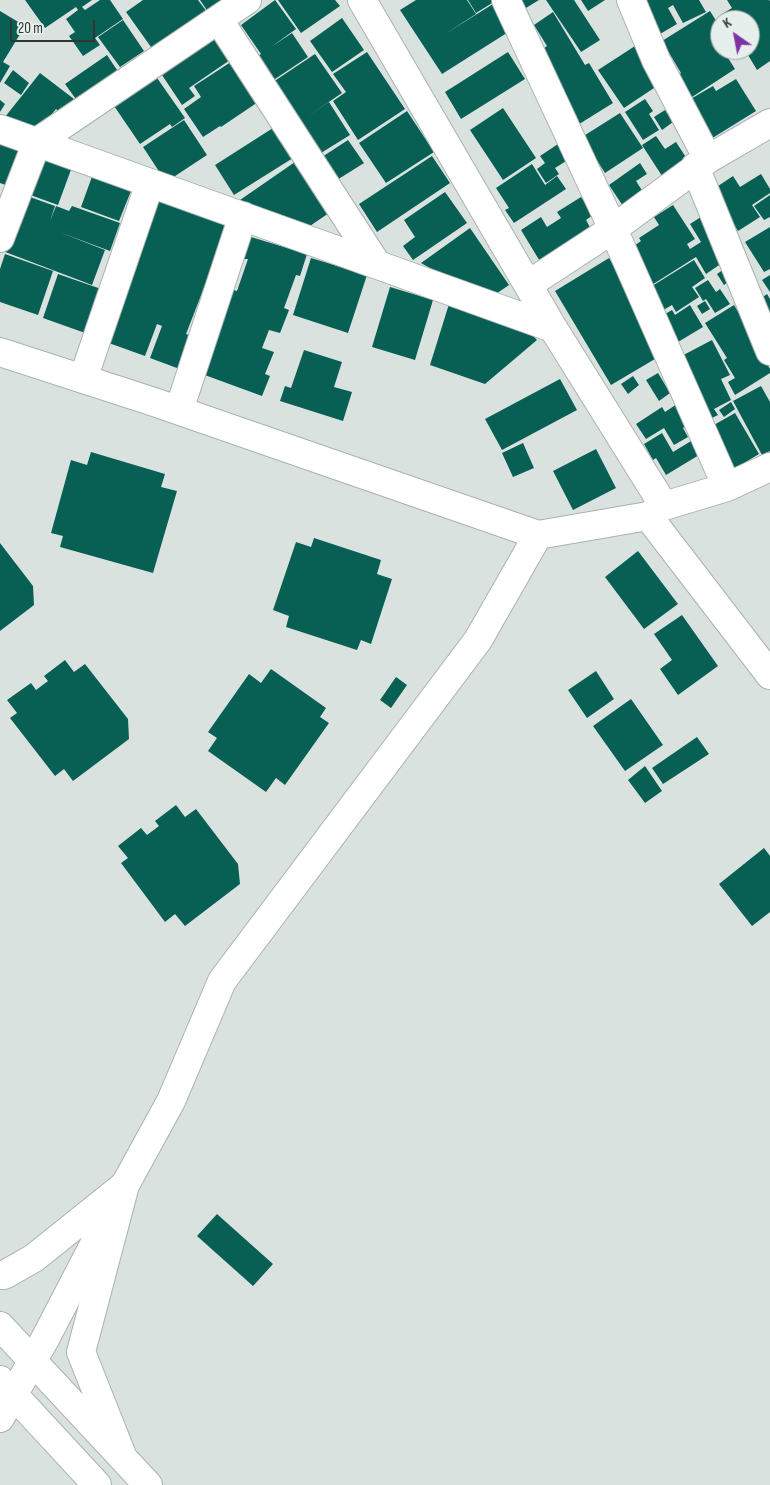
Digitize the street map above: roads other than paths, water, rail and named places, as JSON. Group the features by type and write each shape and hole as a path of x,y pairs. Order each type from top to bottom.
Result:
{"street":[{"path":"0,238 37,142 247,0"},
{"path":"362,0 529,284 656,511 770,675"},
{"path":"506,0 613,229 727,486"},
{"path":"631,0 701,163 770,351"},
{"path":"219,20 376,263"},
{"path":"529,284 613,229 701,163 770,123"},
{"path":"0,129 553,328"},
{"path":"83,379 150,183"},
{"path":"179,410 243,216"},
{"path":"0,352 179,410 538,535 656,511 727,486 770,467"},
{"path":"0,1418 7,1387 33,1361 125,1185 172,1101 222,981 478,640 538,535"},
{"path":"0,1275 4,1275 34,1258 125,1185"},
{"path":"123,1458 81,1352 125,1185"},
{"path":"0,1326 148,1485"},
{"path":"7,1387 98,1485"}]}
